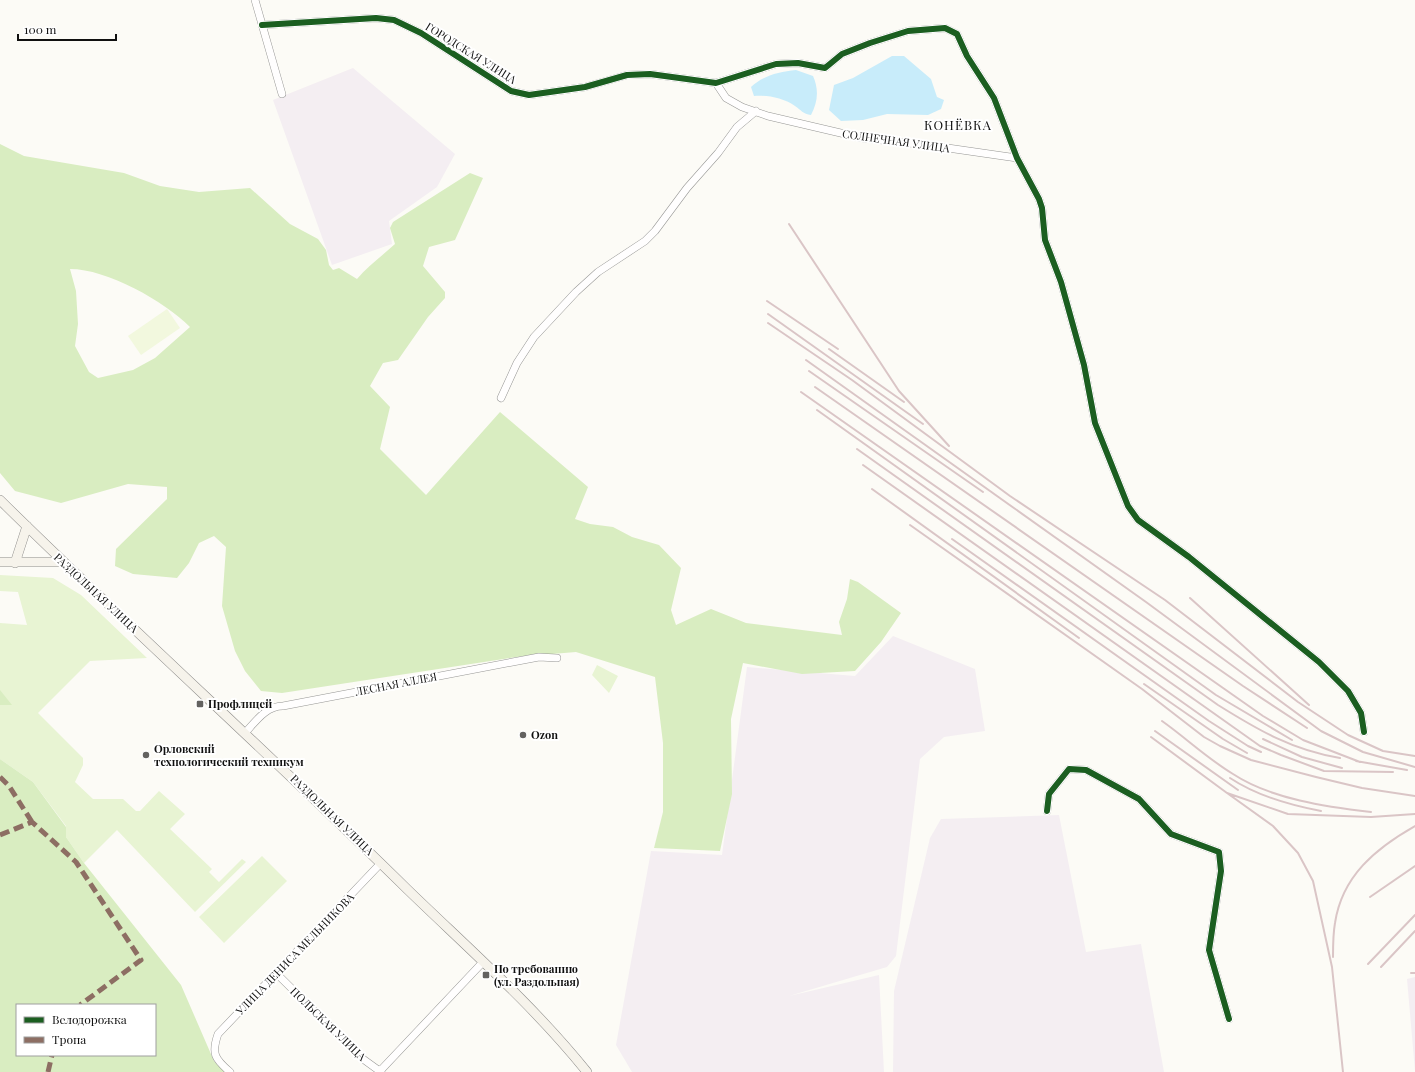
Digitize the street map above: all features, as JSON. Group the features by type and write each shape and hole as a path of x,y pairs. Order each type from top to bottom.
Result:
{"main road":[{"name":"РАЗДОЛЬНАЯ УЛИЦА","path":"0,500 483,962 550,1030 587,1072"},
{"path":"15,563 27,526"},
{"path":"0,562 64,562"}],"street":[{"path":"255,0 282,94"},
{"name":"ГОРОДСКАЯ УЛИЦА","path":"262,25 376,18 394,20 440,44 511,91 529,95 584,87 627,75 650,74 716,83"},
{"path":"716,83 776,64 798,63 825,68 842,54 908,31 946,28 957,34 967,56 994,98 1017,158 1042,208 1045,240 1063,289 1084,365 1095,422 1128,506 1138,520 1189,557 1319,662 1348,691 1360,713 1364,732"},
{"name":"СОЛНЕЧНАЯ УЛИЦА","path":"716,83 726,98 756,111 862,138 926,145 1017,158"},
{"path":"502,398 517,363 534,337 556,312 598,272 645,241 665,219 687,188 718,153 737,127 756,111"},
{"name":"ЛЕСНАЯ АЛЛЕЯ","path":"245,733 269,708 275,706 539,657 557,658"},
{"path":"1047,811 1049,794 1069,769 1086,770 1139,799 1171,834 1219,852 1221,871 1209,950 1229,1019"},
{"name":"УЛИЦА ДЕНИСА МЕЛЬНИКОВА","path":"230,1072 217,1060 213,1047 218,1034 381,863"},
{"path":"380,1071 483,962"},
{"name":"ПОЛЬСКАЯ УЛИЦА","path":"276,973 363,1059 380,1071"}],"shaded area":[{"path":"353,68 455,154 437,187 389,221 392,244 332,265 273,100"},
{"path":"893,636 975,669 985,731 944,737 920,759 896,956 887,967 789,996 879,975 884,1072 632,1072 616,1045 651,851 722,855 747,667 855,676"},
{"path":"1059,815 1086,952 1141,944 1164,1072 893,1072 894,991 930,838 941,819"},
{"path":"1415,977 1415,1071 1407,979"}],"green space":[{"path":"0,144 24,156 124,173 160,186 199,192 250,188 290,224 318,239 326,250 329,265 333,270 339,268 357,279 370,265 395,244 390,228 393,222 470,173 483,178 455,240 429,247 423,266 445,292 445,298 428,317 398,360 383,363 370,386 390,407 380,449 426,495 500,412 588,487 575,519 590,524 613,527 632,537 659,545 681,568 671,610 676,625 711,609 746,623 842,635 839,622 847,599 850,579 858,582 901,613 881,642 855,671 802,674 743,663 731,719 732,794 720,851 654,848 663,812 663,743 655,677 576,652 516,657 282,693 261,691 245,671 235,651 222,606 226,547 214,536 199,543 189,563 177,578 133,574 115,566 116,549 167,499 167,487 128,484 61,503 15,491 0,473","holes":["70,269 85,270 101,274 134,288 165,307 190,327 155,358 133,370 98,378 89,372 75,346 78,324 76,291"]},
{"path":"167,309 180,328 141,355 128,336"},
{"path":"0,575 53,578 81,595 147,658 90,661 38,713 83,758 83,765 75,782 93,799 123,799 136,811 140,811 159,791 185,814 170,829 212,869 209,872 219,882 242,859 246,862 195,912 117,830 84,863 66,837 66,826 33,782 0,759 0,623 27,625 18,592 0,591"},
{"path":"597,665 618,676 609,693 592,675"},
{"path":"0,690 12,705 0,705"},
{"path":"0,759 33,782 66,827 66,837 84,863 181,985 214,1061 226,1072 0,1072"},
{"path":"262,856 287,881 224,943 199,917"}],"water":[{"path":"892,56 904,56 931,79 937,97 944,100 941,109 928,115 887,114 863,120 841,121 829,110 834,85 853,78"},
{"path":"796,70 813,76 815,81 817,96 811,115 804,113 790,103 780,99 765,96 754,96 751,87 756,83 766,77 778,73"}],"railway":[{"path":"789,224 899,391 949,446"},
{"path":"767,301 838,349"},
{"path":"768,314 923,424"},
{"path":"768,323 852,380 1010,496 1165,600 1298,702 1348,735 1383,751 1415,756"},
{"path":"829,349 904,402"},
{"path":"806,360 1146,602 1321,731 1363,752 1415,767"},
{"path":"809,371 983,492"},
{"path":"815,387 1243,686 1307,728"},
{"path":"801,392 1263,716 1303,740 1360,762"},
{"path":"817,410 1216,695 1292,740"},
{"path":"857,449 1218,705 1247,723 1276,738 1306,750 1340,758"},
{"path":"863,465 1260,746 1324,771 1393,772"},
{"path":"872,489 1079,638"},
{"path":"910,525 1142,689 1204,737 1220,746 1251,760 1316,777 1362,788 1415,796"},
{"path":"952,539 1209,721 1248,746 1261,752"},
{"path":"1190,598 1309,705"},
{"path":"1144,684 1223,739 1247,753"},
{"path":"1162,721 1224,768 1248,783 1264,790 1282,796 1318,804 1371,812"},
{"path":"1155,731 1238,790"},
{"path":"1151,737 1227,793 1288,814 1371,817 1415,814"},
{"path":"1263,739 1302,757 1342,768"},
{"path":"1356,761 1407,770"},
{"path":"1230,778 1262,795 1297,806 1321,811"},
{"path":"1227,793 1273,826 1298,853 1313,881 1332,967 1343,1072"},
{"path":"1333,957 1334,931 1339,906 1353,877 1374,854 1415,826"},
{"path":"1370,897 1415,866"},
{"path":"1368,964 1415,915"},
{"path":"1381,967 1415,931"}],"marked path":[{"path":"0,777 9,786 32,822"},
{"path":"0,835 32,822 76,862 141,960 81,1004"},
{"path":"48,1072 52,1056"}],"cycle path":[{"path":"262,25 376,18 394,20 421,33 511,91 529,95 585,87 627,75 650,74 716,83 776,64 798,63 825,68 842,54 908,31 945,28 957,34 967,56 994,98 1017,158 1039,199 1042,208 1045,240 1061,282 1084,365 1095,423 1128,506 1138,520 1189,557 1319,662 1348,691 1361,713 1364,732"},
{"path":"1047,811 1049,794 1069,769 1086,770 1139,799 1171,834 1219,852 1221,871 1209,950 1229,1019"}],"place":[{"name":"Профлицей","path":"200,704"},
{"name":"Ozon","path":"523,735"},
{"name":"Орловский технологический техникум","path":"146,755"},
{"name":"По требованию (ул. Раздольная)","path":"486,975"}],"district":[{"name":"КОНЁВКА","path":"958,125"}]}
